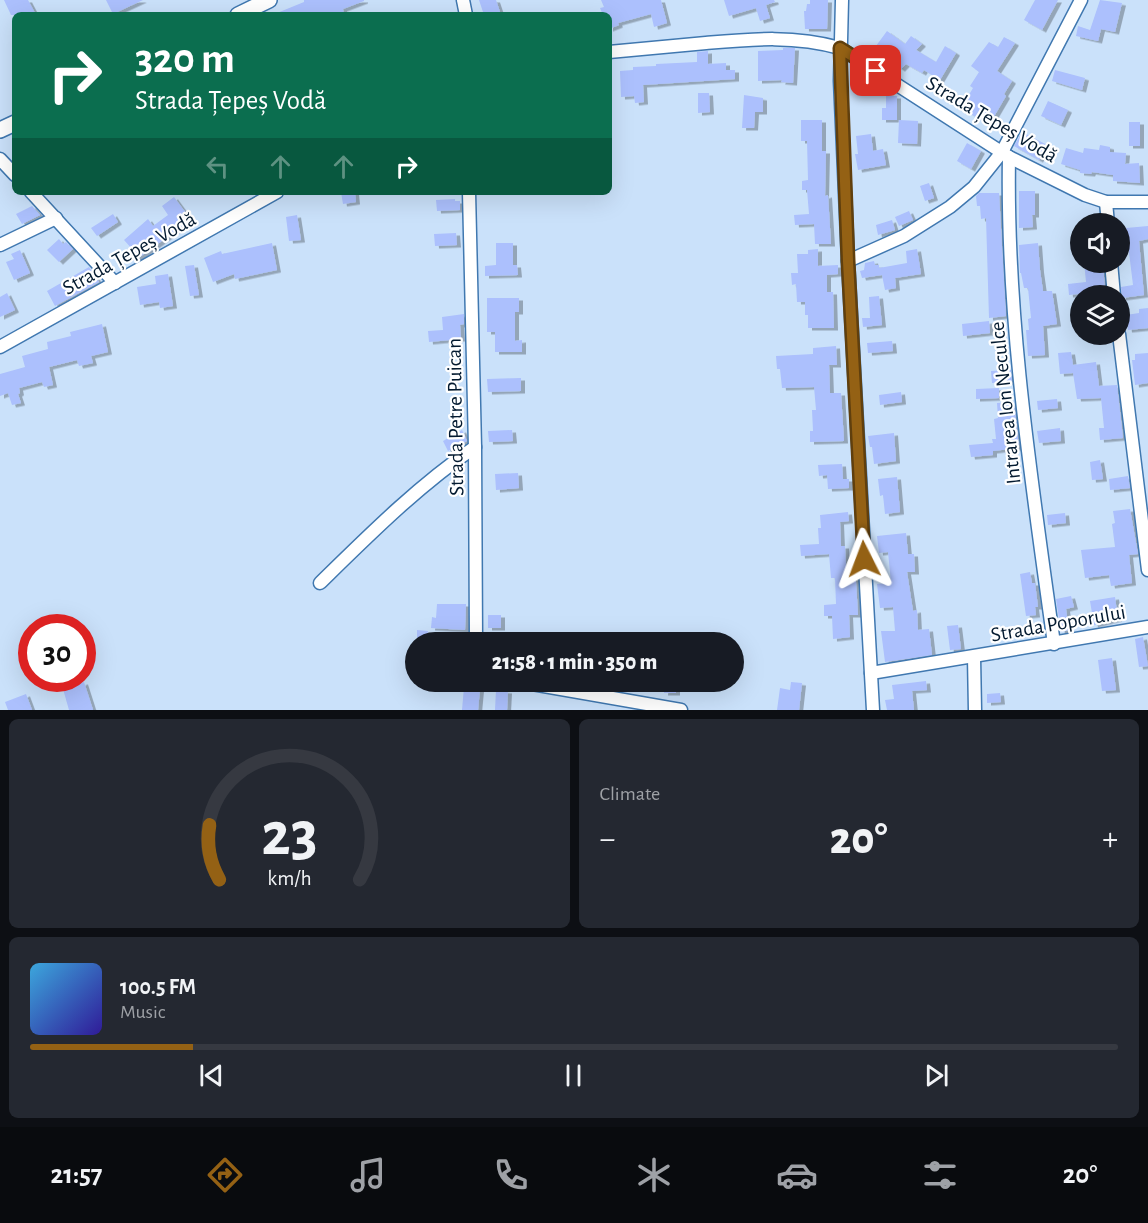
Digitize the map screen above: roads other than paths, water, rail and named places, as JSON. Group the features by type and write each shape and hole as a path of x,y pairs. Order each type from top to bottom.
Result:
{"street":[{"path":"244,12 269,0"},
{"path":"842,0 840,48 848,261 873,710"},
{"path":"848,261 904,236 950,207 974,187 1005,155 1081,0"},
{"name":"Strada Țepeș Vodă","path":"612,52 754,39 803,39 840,48 1005,155 1085,195 1106,202 1148,202"},
{"name":"Intrarea Ion Neculce","path":"1005,155 1017,346 1028,456 1054,644"},
{"path":"0,159 12,172"},
{"path":"34,195 115,283"},
{"name":"Strada Țepeș Vodă","path":"0,347 272,195"},
{"name":"Strada Petre Puican","path":"469,195 475,447 476,632"},
{"path":"1106,202 1107,213"},
{"path":"0,245 56,218"},
{"path":"1120,345 1148,570"},
{"path":"320,583 410,498 475,447"},
{"name":"Strada Poporului","path":"871,673 1148,627"},
{"name":"Strada Poporului","path":"974,657 975,710"},
{"path":"578,692 681,710"}]}
